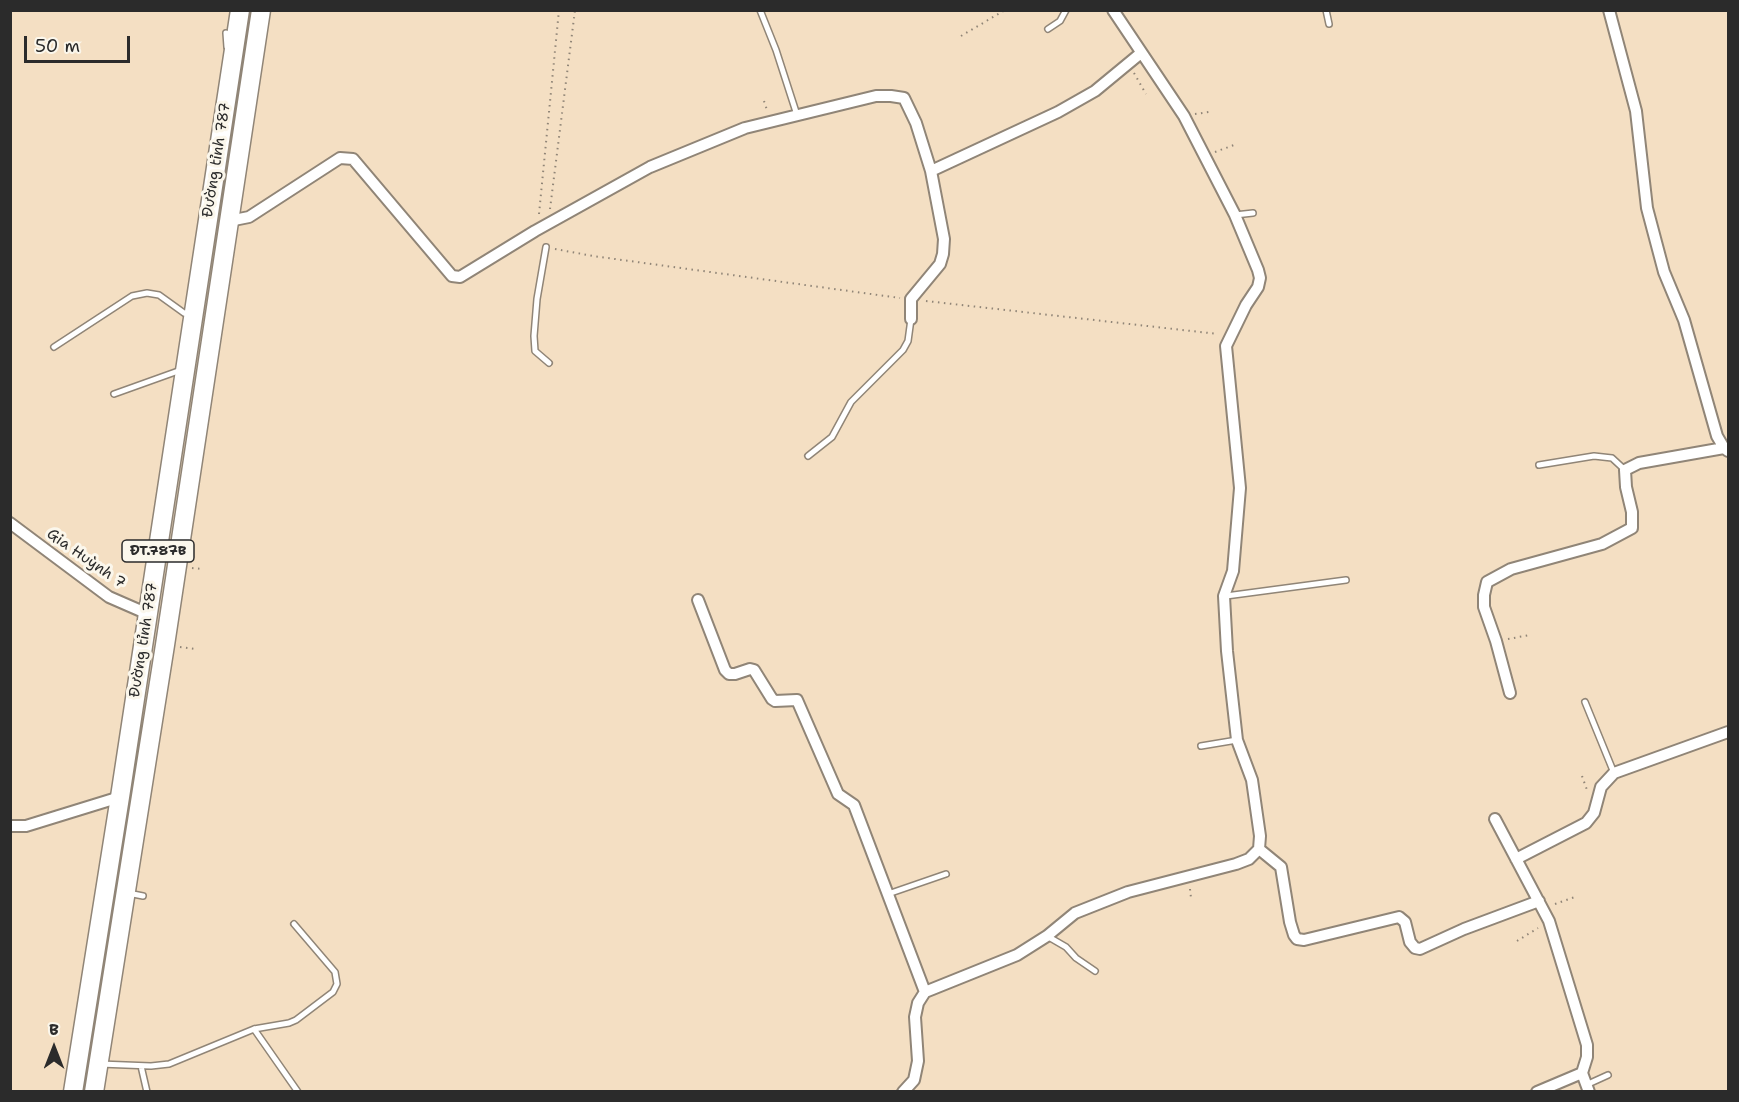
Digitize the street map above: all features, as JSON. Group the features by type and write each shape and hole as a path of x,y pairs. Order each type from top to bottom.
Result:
{"main road":[{"name":"Đường tỉnh 787","path":"73,1092 240,10"},
{"name":"Đường tỉnh 787","path":"94,1092 134,894 261,10"}],"street":[{"path":"1510,693 1484,607 1487,582 1511,569 1602,544 1632,528 1632,512 1626,487 1625,470 1639,463 1726,449 1717,436 1684,320 1664,272 1647,208 1636,111 1609,10"},
{"path":"903,1092 914,1080 918,1061 915,1017 918,1003 926,992 1017,955 1047,936 1075,913 1128,892 1236,864 1249,859 1259,849 1260,836 1252,780 1237,740 1227,651 1224,596 1233,571 1240,488 1226,346 1258,287 1260,278 1235,215 1184,116 1141,53 1118,12"},
{"path":"931,171 1058,112 1095,91 1141,53"},
{"path":"229,221 249,217 340,158 346,157 353,159 452,276 464,276 541,228 650,167 746,128 876,96 904,98 916,123 931,171 944,239 940,264 911,303 910,319"},
{"name":"Gia Huỳnh 7","path":"10,523 109,597 148,614"},
{"path":"698,600 725,670 729,674 754,670 772,699 797,700 838,794 854,805 926,992"},
{"path":"1516,859 1586,823 1594,813 1601,787 1614,773 1728,732"},
{"path":"10,826 26,826 120,798"},
{"path":"1495,819 1542,905 1558,946 1587,1046 1587,1057 1582,1073 1587,1088"},
{"path":"1259,849 1281,867 1290,922 1294,935 1298,939 1304,940 1399,917 1405,922 1410,942 1420,950 1464,929 1542,905"},
{"path":"1536,1092 1582,1073"}],"lane":[{"path":"760,10 797,115"},
{"path":"1048,29 1060,21 1066,10"},
{"path":"1326,10 1329,24"},
{"path":"226,33 228,58 232,63"},
{"path":"1235,215 1253,213"},
{"path":"546,247 537,299 534,336 535,351 549,363"},
{"path":"54,347 132,296 147,293 159,295 184,313 193,316"},
{"path":"808,456 832,437 850,402 903,350 908,340 910,319"},
{"path":"114,394 185,369"},
{"path":"1539,465 1594,456 1612,458 1625,470"},
{"path":"1224,596 1346,580"},
{"path":"1585,702 1614,773"},
{"path":"1201,746 1237,740"},
{"path":"888,894 946,874"},
{"path":"99,1064 141,1066 169,1064 254,1029 296,1020 333,992 337,984 335,972 294,924"},
{"path":"1047,936 1066,947 1076,958 1095,971"},
{"path":"254,1029 297,1092"},
{"path":"141,1066 147,1092"},
{"path":"1587,1088 1608,1075"}],"path":[{"path":"541,228 539,216 559,10"},
{"path":"541,228 575,10"},
{"path":"961,36 1005,10"},
{"path":"1128,64 1146,94"},
{"path":"1204,155 1234,145"},
{"path":"546,247 911,303 1230,335"},
{"path":"1496,641 1530,635"},
{"path":"1542,905 1575,897"},
{"path":"1517,941 1549,921"}]}
